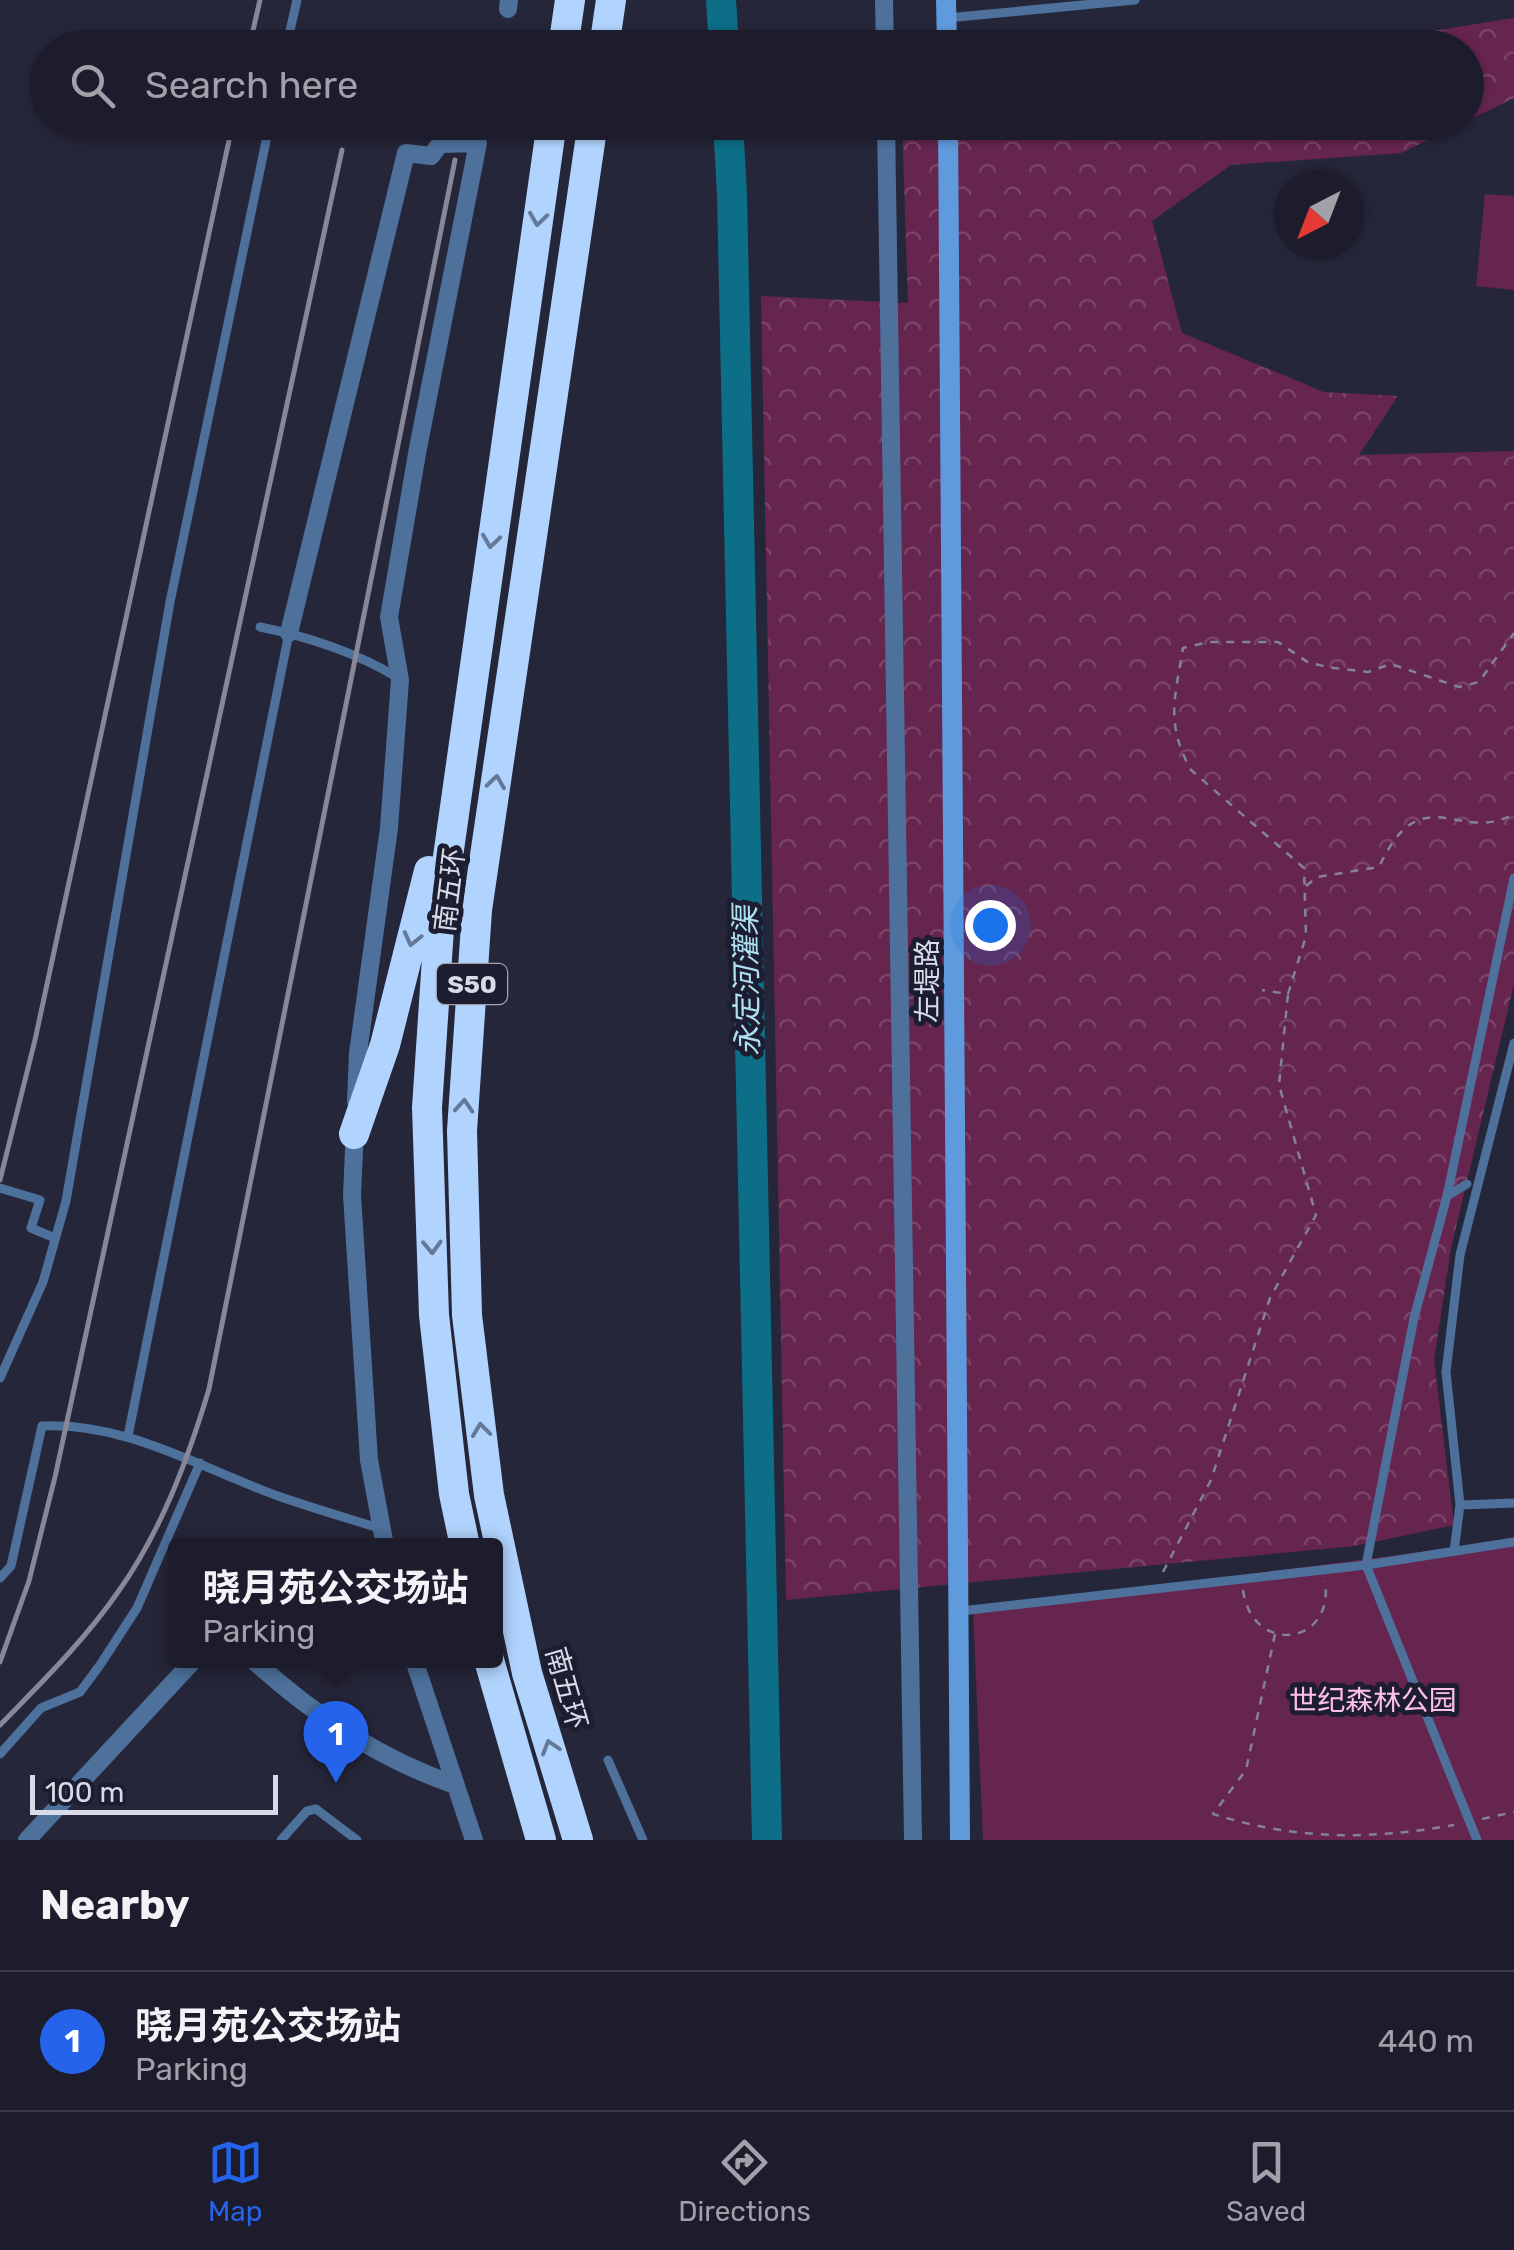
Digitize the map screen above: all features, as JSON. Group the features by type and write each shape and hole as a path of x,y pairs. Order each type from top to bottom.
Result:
{"highway":[{"path":"566,30 570,0"},
{"path":"607,30 611,0"},
{"name":"南五环","path":"463,1538 454,1494 434,1315 428,1108 440,913 549,140"},
{"name":"南五环","path":"497,1538 488,1496 468,1315 462,1131 477,910 590,140"},
{"path":"354,1134 385,1045 462,742"},
{"name":"南五环","path":"503,1562 528,1673 578,1840"},
{"path":"491,1668 541,1840"}],"main road":[{"name":"左堤路","path":"948,140 960,1840"}],"street":[{"path":"884,0 885,30"},
{"path":"886,140 913,1840"},
{"path":"290,633 406,152 431,156 440,144 478,143 389,616 400,680 389,828 358,1054 352,1195 368,1460 383,1538"},
{"path":"27,1840 187,1668"},
{"path":"262,1668 296,1700 407,1769 455,1785"},
{"path":"417,1668 474,1840"}],"lane":[{"path":"290,30 297,0"},
{"path":"946,9 1135,0"},
{"path":"0,1378 43,1282 69,1182 170,602 266,140"},
{"path":"260,627 290,633 375,664 400,680"},
{"path":"128,1436 290,633"},
{"path":"1478,1840 1366,1565 1414,1318 1447,1196 1514,878"},
{"path":"1454,1551 1460,1506 1446,1372 1460,1256 1514,1043"},
{"path":"1447,1196 1468,1184"},
{"path":"0,1188 40,1200 30,1228 56,1238"},
{"path":"0,1578 11,1566 42,1426 66,1425 128,1436 383,1538"},
{"path":"0,1754 40,1708 80,1692 100,1665 137,1608 200,1462"},
{"path":"1460,1506 1514,1503"},
{"path":"959,1612 1366,1565 1514,1542"},
{"path":"608,1760 643,1840"},
{"path":"281,1840 306,1811 316,1809 357,1840"}],"path":[{"path":"1156,1588 1211,1480 1270,1298 1316,1215 1279,1085 1288,994 1306,936 1304,868 1191,770 1180,750 1172,715 1183,648 1209,642 1278,642 1309,663 1368,672 1390,664 1459,687 1479,682 1514,632"},
{"path":"1304,887 1316,877 1379,867 1403,828 1426,816 1480,822 1514,814"},
{"path":"1262,990 1288,994"},
{"path":"1241,1579 1249,1614 1258,1625 1275,1634 1297,1634 1320,1618 1327,1591 1324,1570"},
{"path":"1275,1634 1246,1770 1214,1814 1324,1839 1426,1832 1514,1812"}],"green space":[{"path":"1514,18 1514,98 1484,113 1484,30 1438,30"},
{"path":"903,140 1428,140 1401,153 1231,165 1152,221 1182,333 1324,392 1398,396 1359,455 1514,451 1514,984 1451,1248 1434,1360 1454,1525 1355,1546 786,1600 761,296 908,303"},
{"path":"1485,194 1514,196 1514,290 1476,286"},
{"name":"世纪森林公园","path":"1514,1540 1514,1840 983,1840 973,1610"}],"waterway":[{"name":"永定河灌渠","path":"721,0 723,30"},
{"name":"永定河灌渠","path":"729,140 767,1840"}],"railway":[{"path":"253,30 260,0"},
{"path":"0,1180 35,1040 229,140"},
{"path":"0,1662 29,1581 55,1477 342,150"},
{"path":"0,1725 77,1645 133,1569 172,1494 209,1389 455,160"}],"place":[{"name":"晓月苑公交场站","path":"336,1783"}]}
